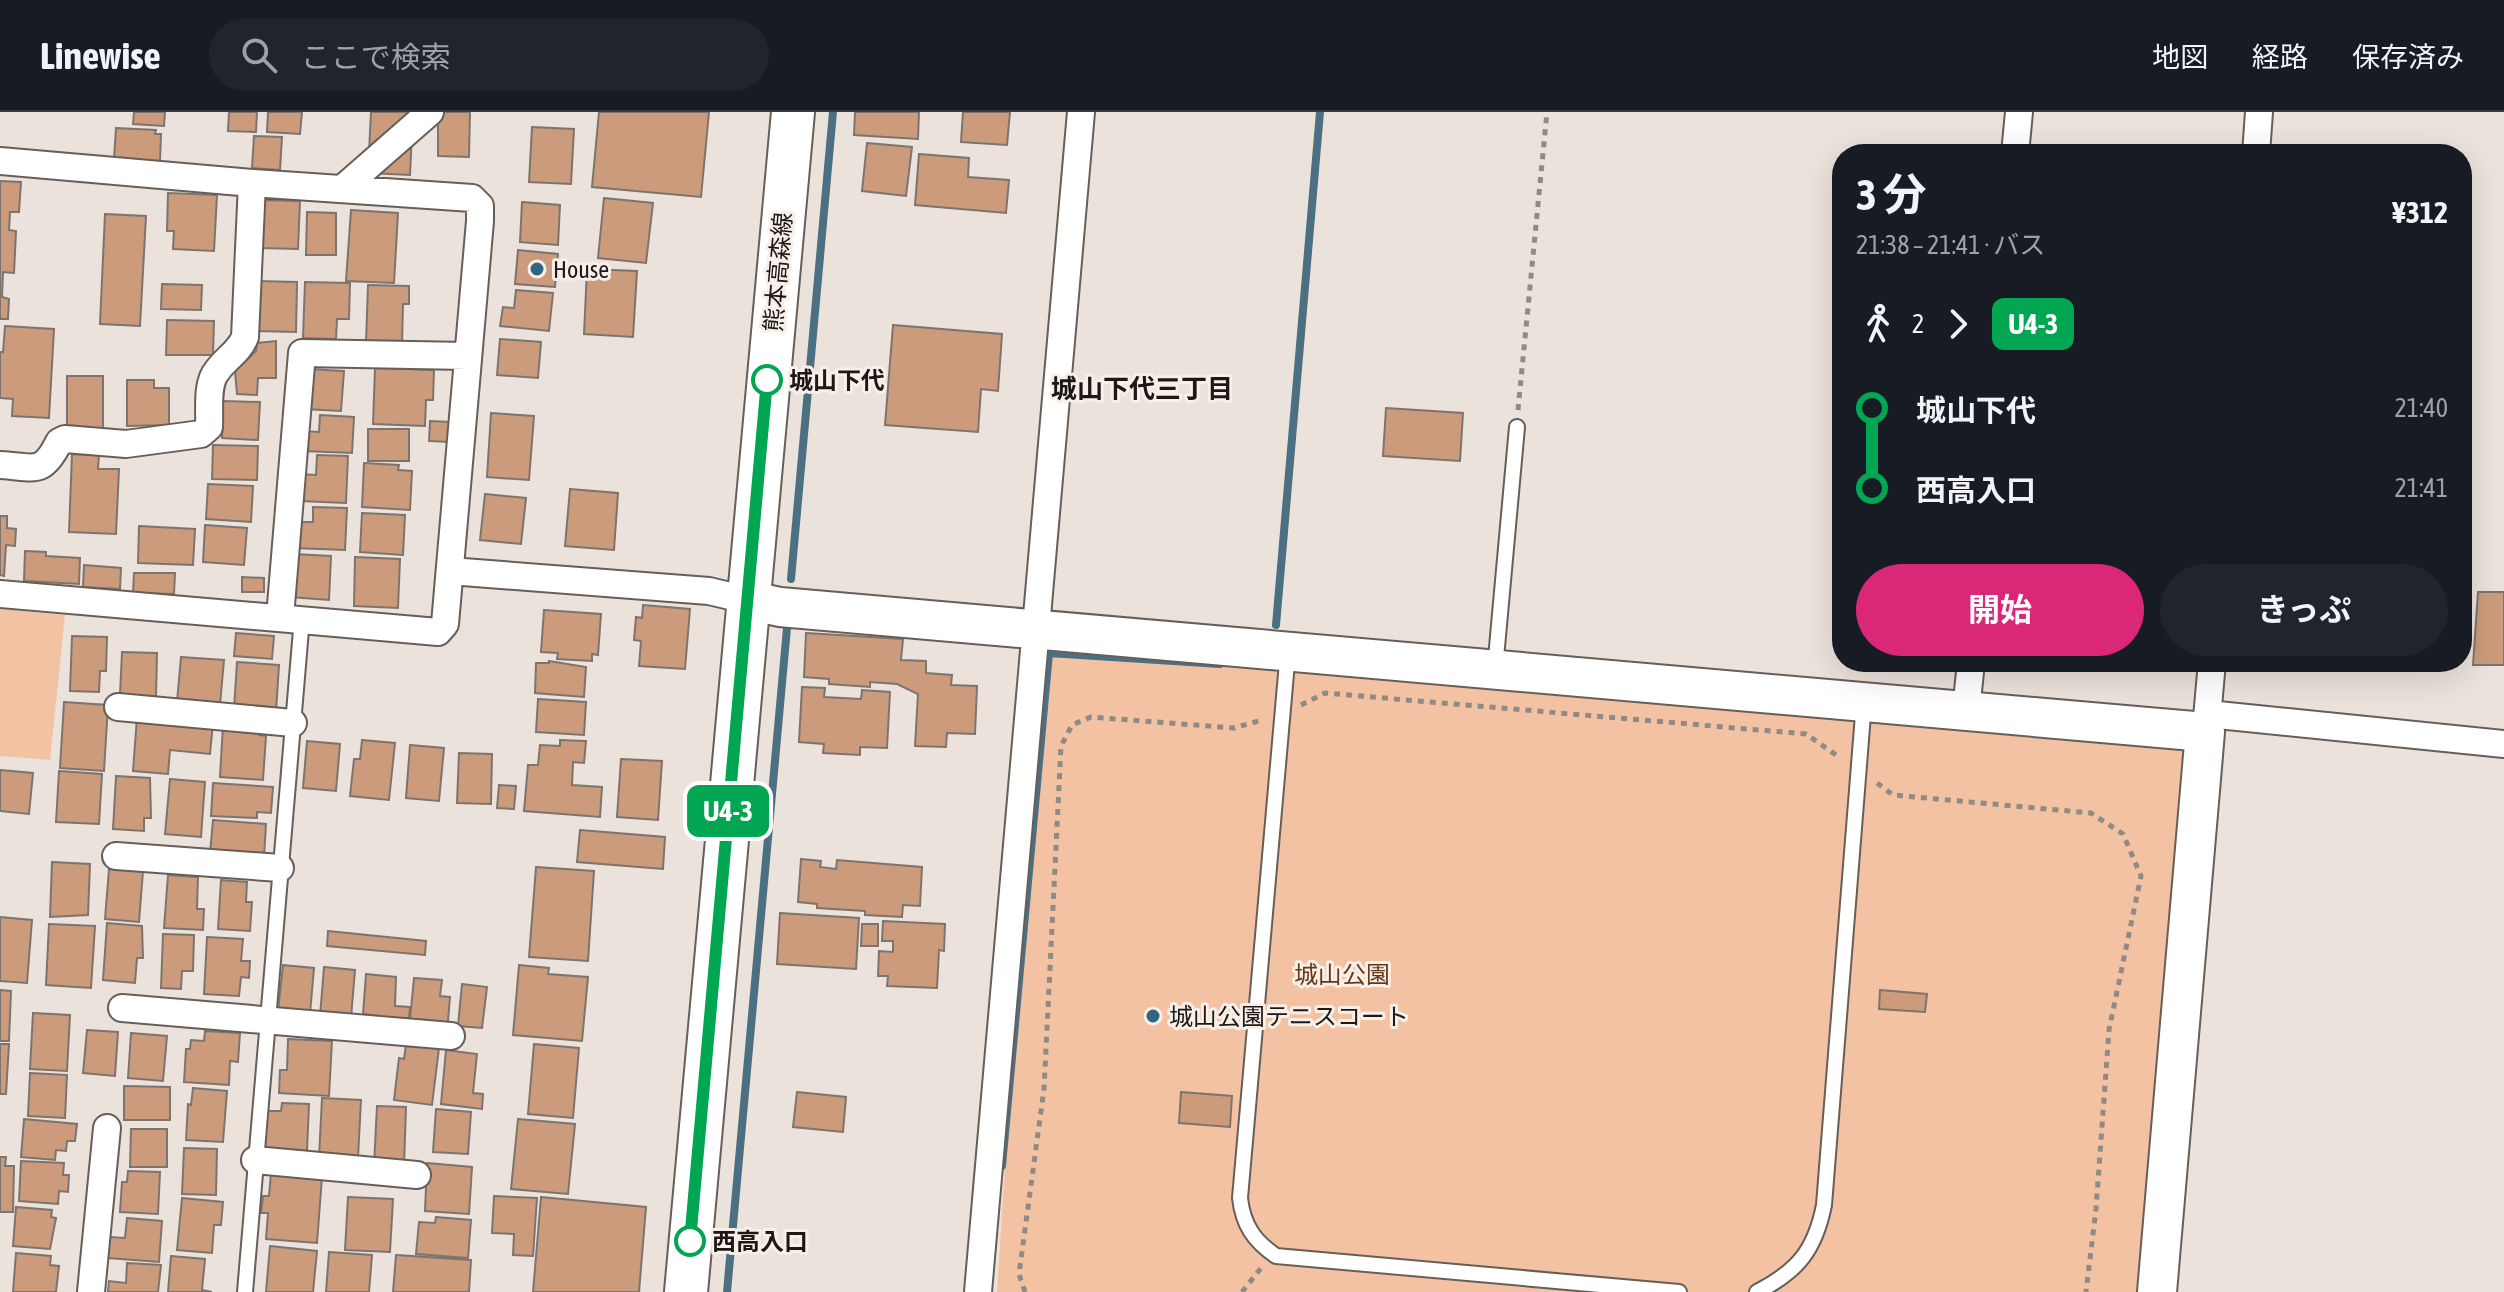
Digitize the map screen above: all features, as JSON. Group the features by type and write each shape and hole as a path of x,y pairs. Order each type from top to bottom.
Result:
{"main road":[{"name":"熊本高森線","path":"686,1292 793,112"}],"street":[{"path":"342,189 430,112"},
{"path":"978,1292 1039,629 1081,112"},
{"path":"2016,144 2019,112"},
{"path":"2257,144 2259,112"},
{"path":"0,161 472,198 480,206 445,624 438,632 0,594"},
{"path":"0,465 41,467 48,463 59,442 65,439 126,444 201,434 209,427 211,381 216,371 241,347 245,337 252,183"},
{"path":"291,617 302,353 467,356"},
{"path":"450,571 709,591 780,607 1966,711 2206,723 2504,744"},
{"path":"1966,711 1970,672"},
{"path":"2157,1292 2211,672"},
{"path":"118,707 293,723"},
{"path":"116,856 280,868"},
{"path":"122,1008 451,1036"},
{"path":"91,1292 107,1128"},
{"path":"255,1160 417,1175"}],"lane":[{"path":"1495,669 1517,427"},
{"path":"245,1292 293,723 291,617"},
{"path":"1288,651 1240,1198 1242,1218 1251,1233 1273,1254 1679,1292"},
{"path":"1757,1292 1792,1270 1808,1252 1819,1229 1824,1205 1865,702"}],"path":[{"path":"1517,427 1547,112"},
{"path":"1025,1292 1019,1274 1044,1089 1061,746 1072,725 1091,717 1234,728 1282,715 1325,693 1806,734 1893,795 2091,813 2123,834 2141,876 2109,1030 2096,1209 2086,1292"},
{"path":"1242,1292 1273,1254"}],"green space":[{"path":"0,609 65,615 50,760 0,756"},
{"name":"城山公園","path":"1039,629 2205,732 2157,1292 997,1292"}],"building":[{"path":"134,112 165,112 164,126 133,124"},
{"path":"229,112 257,112 256,132 228,131"},
{"path":"268,112 302,112 300,134 267,132"},
{"path":"371,112 413,112 410,175 368,173"},
{"path":"438,112 470,112 469,157 438,156"},
{"path":"599,112 709,112 701,197 592,187"},
{"path":"855,112 919,112 918,139 854,135"},
{"path":"963,112 1010,112 1007,145 961,142"},
{"path":"532,127 574,129 571,184 529,182"},
{"path":"116,128 156,130 155,134 161,134 160,161 114,159"},
{"path":"254,136 282,137 280,170 252,168"},
{"path":"867,143 912,147 906,196 862,191"},
{"path":"919,154 969,158 968,177 1009,180 1006,213 915,205"},
{"path":"0,181 21,182 19,212 10,212 9,230 16,231 14,273 3,272 2,297 9,299 8,319 0,319"},
{"path":"168,193 217,195 214,251 173,249 174,231 167,231"},
{"path":"604,198 653,203 646,263 598,258"},
{"path":"262,200 300,201 298,249 261,248"},
{"path":"522,202 560,205 558,245 520,242"},
{"path":"351,210 398,213 394,283 346,281"},
{"path":"307,212 336,213 336,255 306,255"},
{"path":"105,214 146,216 140,326 100,324"},
{"name":"House","path":"518,250 558,254 555,287 515,284"},
{"path":"587,269 637,271 633,337 584,334"},
{"path":"257,281 297,282 296,332 256,331"},
{"path":"305,282 350,283 349,319 337,319 336,339 303,338"},
{"path":"162,284 202,285 201,310 161,309"},
{"path":"368,285 409,286 409,304 403,304 402,344 366,343"},
{"path":"516,290 553,293 549,331 500,326 503,307 514,308"},
{"path":"167,320 214,321 213,355 166,355"},
{"path":"893,325 1002,334 998,391 981,389 978,432 885,425"},
{"path":"5,326 54,329 49,418 12,416 13,399 0,398 0,352 3,352"},
{"path":"500,339 541,342 538,378 497,375"},
{"path":"276,341 276,378 258,378 257,395 237,394 235,371 256,351 257,343"},
{"path":"375,368 434,370 433,400 426,400 425,426 373,424"},
{"path":"306,369 344,371 341,411 304,409"},
{"path":"67,376 103,376 103,431 67,431"},
{"path":"127,380 154,380 154,388 169,388 169,425 127,426"},
{"path":"223,401 260,402 258,440 222,438"},
{"path":"1386,408 1463,413 1460,461 1383,456"},
{"path":"491,413 534,416 529,480 487,477"},
{"path":"320,415 354,417 352,453 303,451 304,431 319,432"},
{"path":"430,421 450,422 450,442 429,441"},
{"path":"368,429 409,429 409,461 368,461"},
{"path":"213,445 258,446 257,480 212,479"},
{"path":"72,454 99,455 98,469 119,469 116,534 69,532"},
{"path":"317,455 348,456 346,503 299,501 300,474 316,475"},
{"path":"364,463 399,465 398,470 412,471 410,510 362,507"},
{"path":"208,484 253,486 251,522 206,519"},
{"path":"570,489 618,493 614,550 565,546"},
{"path":"485,494 526,498 521,544 480,540"},
{"path":"313,507 347,508 345,550 293,548 294,522 313,522"},
{"path":"362,513 405,515 403,555 360,552"},
{"path":"0,516 7,516 7,528 16,529 15,546 6,545 4,576 0,575"},
{"path":"205,525 247,528 244,565 203,562"},
{"path":"139,526 195,529 193,565 138,563"},
{"path":"25,551 80,558 79,584 24,581"},
{"path":"293,554 331,556 329,600 290,597"},
{"path":"355,557 400,559 398,608 354,606"},
{"path":"84,565 121,568 120,589 83,587"},
{"path":"134,573 175,573 174,594 133,593"},
{"path":"242,577 264,578 264,592 242,592"},
{"path":"2478,592 2504,592 2504,665 2473,665"},
{"path":"643,605 690,609 685,669 639,666 641,641 634,640 636,617 642,618"},
{"path":"544,610 601,614 598,655 592,654 592,661 557,659 558,653 541,652"},
{"path":"236,633 274,636 272,659 234,656"},
{"path":"806,633 903,639 901,660 926,661 926,673 952,675 951,685 977,686 975,734 947,733 946,747 915,746 918,694 897,684 870,682 870,687 829,684 829,679 804,677"},
{"path":"72,636 107,637 106,671 100,671 99,692 70,691"},
{"path":"122,652 157,653 156,696 120,695"},
{"path":"181,657 224,660 220,705 177,702"},
{"path":"549,661 586,667 584,697 535,693 536,663"},
{"path":"237,662 279,665 276,712 234,709"},
{"path":"802,687 825,688 824,697 861,699 862,690 890,692 887,748 860,747 860,755 823,753 824,744 799,742"},
{"path":"538,699 586,702 584,735 536,732"},
{"path":"64,702 108,705 104,771 60,768"},
{"path":"137,717 213,723 210,754 170,750 168,774 133,771"},
{"path":"223,725 259,727 259,735 266,736 263,780 220,777"},
{"path":"362,740 395,743 389,800 350,796 354,759 360,759"},
{"path":"560,740 586,741 584,763 573,762 572,785 602,787 600,817 524,811 528,765 538,765 540,745 560,746"},
{"path":"307,741 340,744 336,791 303,788"},
{"path":"410,745 444,748 439,801 406,798"},
{"path":"459,753 492,754 491,804 457,803"},
{"path":"621,759 662,761 658,820 617,817"},
{"path":"0,770 33,773 29,814 0,811"},
{"path":"59,771 102,774 99,824 56,822"},
{"path":"116,776 150,778 151,818 144,818 144,831 113,829"},
{"path":"170,779 205,782 201,837 165,834"},
{"path":"213,783 273,787 271,813 257,812 257,818 211,816"},
{"path":"499,785 516,786 514,809 497,808"},
{"path":"213,820 266,824 264,857 210,853"},
{"path":"580,830 665,837 663,869 577,862"},
{"path":"801,859 821,861 820,867 836,869 837,860 922,867 920,906 903,905 902,917 865,915 865,911 817,908 817,904 798,902"},
{"path":"52,862 90,864 88,915 50,917"},
{"path":"536,867 594,871 588,961 529,957"},
{"path":"109,869 143,871 139,922 105,919"},
{"path":"168,875 198,877 197,909 204,909 203,930 164,928"},
{"path":"221,880 247,882 246,902 252,902 250,931 218,929"},
{"path":"780,913 859,918 856,969 777,964"},
{"path":"0,917 32,920 27,983 0,981"},
{"path":"883,921 945,924 944,951 939,950 937,988 887,986 888,976 878,976 879,951 893,952 893,941 882,941"},
{"path":"107,923 142,926 143,958 137,958 135,983 103,980"},
{"path":"49,924 95,926 91,988 46,985"},
{"path":"862,924 878,924 878,946 861,946"},
{"path":"328,931 426,941 425,955 327,946"},
{"path":"163,934 194,935 193,971 182,971 181,989 161,988"},
{"path":"207,937 243,939 241,961 250,961 249,978 241,977 239,996 204,994"},
{"path":"283,965 314,968 310,1014 278,1011"},
{"path":"519,965 549,968 548,974 588,977 582,1041 513,1035"},
{"path":"324,967 355,970 351,1018 320,1016"},
{"path":"366,974 396,977 395,1006 410,1007 408,1027 379,1025 380,1016 363,1014"},
{"path":"414,978 442,980 440,996 450,997 447,1033 409,1030"},
{"path":"462,984 487,987 482,1028 458,1026"},
{"path":"0,990 11,991 9,1041 0,1041"},
{"path":"1880,990 1927,994 1925,1012 1879,1009"},
{"path":"33,1013 70,1015 67,1071 30,1069"},
{"path":"87,1030 118,1032 115,1076 83,1073"},
{"path":"205,1031 240,1033 238,1062 230,1061 229,1085 184,1082 186,1049 190,1049 191,1040 204,1041"},
{"path":"131,1033 167,1036 163,1081 128,1078"},
{"path":"288,1039 332,1041 329,1096 279,1093 280,1070 287,1070"},
{"path":"0,1044 9,1044 6,1094 0,1094"},
{"path":"406,1044 439,1048 432,1105 394,1100 399,1058 404,1059"},
{"path":"534,1044 579,1048 573,1118 528,1114"},
{"path":"446,1050 477,1054 473,1093 483,1094 482,1109 441,1104"},
{"path":"30,1073 67,1075 65,1118 28,1116"},
{"path":"124,1086 170,1087 170,1120 124,1120"},
{"path":"193,1088 227,1091 223,1142 186,1140 188,1104 191,1105"},
{"path":"797,1092 846,1097 843,1132 793,1127"},
{"path":"1181,1092 1232,1096 1230,1127 1179,1123"},
{"path":"322,1098 361,1100 358,1158 319,1157"},
{"path":"282,1103 309,1104 307,1151 265,1149 266,1111 281,1111"},
{"path":"377,1106 406,1107 404,1167 374,1166"},
{"path":"436,1109 471,1112 468,1154 433,1152"},
{"path":"24,1119 77,1124 75,1141 67,1141 66,1151 56,1150 55,1160 21,1157"},
{"path":"518,1119 575,1124 568,1194 511,1189"},
{"path":"131,1129 167,1129 167,1167 130,1167"},
{"path":"184,1148 217,1149 216,1195 182,1194"},
{"path":"0,1157 6,1157 5,1166 14,1166 13,1212 0,1212"},
{"path":"21,1161 64,1163 63,1175 69,1175 68,1192 59,1191 58,1204 19,1201"},
{"path":"427,1163 472,1167 469,1214 425,1211"},
{"path":"128,1171 160,1172 158,1214 120,1212 122,1182 127,1182"},
{"path":"271,1173 322,1177 317,1243 266,1239 268,1213 261,1213 263,1196 269,1196"},
{"path":"494,1196 537,1198 533,1256 513,1255 514,1234 492,1233"},
{"path":"348,1197 393,1199 390,1252 345,1250"},
{"path":"541,1197 646,1207 639,1292 533,1292"},
{"path":"182,1198 223,1202 221,1225 214,1225 212,1253 177,1250"},
{"path":"16,1207 52,1210 51,1217 56,1218 50,1249 13,1246"},
{"path":"436,1217 471,1220 468,1258 416,1254 419,1222 435,1223"},
{"path":"127,1218 162,1221 159,1262 108,1258 110,1237 125,1238"},
{"path":"270,1246 317,1251 313,1292 266,1292"},
{"path":"329,1252 372,1255 369,1292 326,1292"},
{"path":"16,1253 51,1256 50,1265 59,1266 56,1292 13,1292"},
{"path":"396,1255 471,1260 469,1292 393,1292"},
{"path":"171,1256 205,1259 202,1290 212,1292 168,1292"},
{"path":"127,1263 161,1265 158,1292 108,1292 109,1281 126,1283"}],"waterway":[{"path":"791,579 833,112"},
{"path":"1276,625 1320,112"},
{"path":"727,1292 787,628"},
{"path":"1002,1166 1049,653 1220,664"}],"bus line":[{"name":"U4-3","path":"690,1241 767,380"}],"place":[{"name":"House","path":"537,269"},
{"name":"城山下代","path":"767,380"},
{"name":"城山公園テニスコート","path":"1153,1016"},
{"name":"西高入口","path":"690,1241"}],"district":[{"name":"城山下代三丁目","path":"1142,389"}]}
